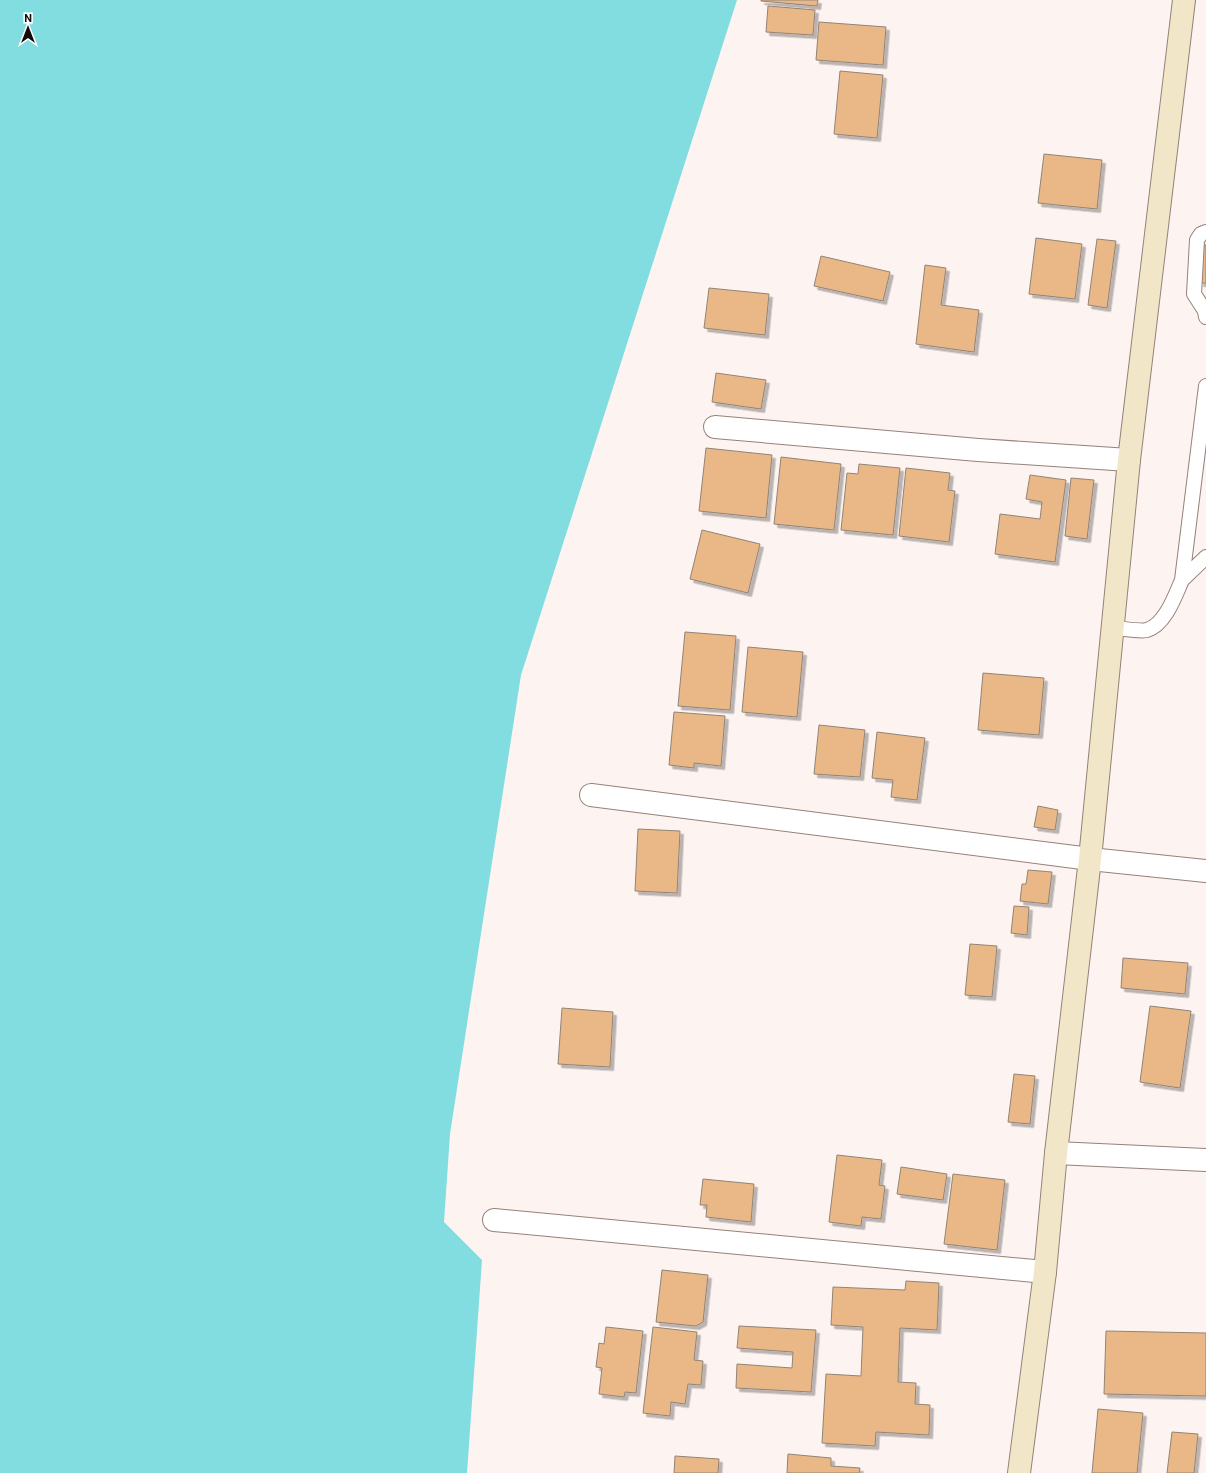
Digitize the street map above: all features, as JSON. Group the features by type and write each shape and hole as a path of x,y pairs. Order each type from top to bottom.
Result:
{"street":[{"path":"1019,1473 1045,1272 1056,1152 1090,859 1129,460 1184,0"},
{"path":"715,427 978,450 1129,460"},
{"path":"591,795 1090,859 1206,872"},
{"path":"1056,1152 1206,1160"},
{"path":"494,1220 1045,1272"}],"lane":[{"path":"1206,232 1201,234 1197,240 1194,294 1205,311 1206,318"},
{"path":"1112,628 1147,630 1160,622 1170,607 1182,580 1206,386"},
{"path":"1182,580 1206,557"}],"water":[{"path":"0,0 737,0 521,675 450,1134 444,1222 482,1260 467,1473 0,1473"}],"building":[{"path":"761,0 818,0 817,6"},
{"path":"768,6 815,10 813,35 766,32"},
{"path":"819,22 886,27 883,65 816,60"},
{"path":"840,71 883,75 877,138 834,134"},
{"path":"1044,154 1102,160 1097,209 1038,203"},
{"path":"1036,238 1082,244 1075,299 1029,294"},
{"path":"1097,239 1116,241 1107,308 1088,305"},
{"path":"1203,245 1206,245 1206,283 1200,283"},
{"path":"821,256 890,272 883,301 814,286"},
{"path":"925,265 946,268 941,305 979,310 974,352 916,344"},
{"path":"709,288 769,294 765,335 704,328"},
{"path":"716,373 766,380 761,409 712,402"},
{"path":"706,448 772,455 766,518 699,511"},
{"path":"781,457 841,464 834,530 774,524"},
{"path":"859,464 900,468 893,535 841,530 847,473 858,474"},
{"path":"906,468 950,473 948,490 955,491 949,542 899,536"},
{"path":"1030,475 1066,480 1055,562 995,554 1000,514 1040,519 1042,502 1026,499"},
{"path":"1071,478 1094,480 1087,539 1065,536"},
{"path":"702,530 760,544 748,593 690,579"},
{"path":"685,632 736,636 730,710 678,706"},
{"path":"748,647 803,652 797,717 742,712"},
{"path":"983,673 1044,678 1039,735 978,730"},
{"path":"674,712 725,716 721,766 694,763 694,768 669,765"},
{"path":"819,725 865,730 860,777 814,774"},
{"path":"877,732 925,738 917,800 891,797 893,780 872,778"},
{"path":"1038,806 1058,810 1055,830 1034,827"},
{"path":"638,829 680,831 677,893 635,891"},
{"path":"1028,870 1052,872 1048,904 1020,901 1022,884 1026,884"},
{"path":"1014,906 1029,907 1027,935 1011,933"},
{"path":"970,944 997,946 992,997 965,995"},
{"path":"1123,958 1188,963 1185,994 1121,988"},
{"path":"1150,1006 1191,1011 1180,1088 1140,1082"},
{"path":"562,1008 613,1012 610,1067 558,1064"},
{"path":"1014,1074 1035,1076 1030,1124 1008,1122"},
{"path":"837,1155 882,1160 879,1185 885,1186 881,1219 862,1217 861,1226 829,1222"},
{"path":"901,1167 947,1174 943,1200 897,1194"},
{"path":"953,1174 1005,1180 997,1250 944,1244"},
{"path":"703,1179 754,1184 751,1222 706,1217 707,1205 700,1205"},
{"path":"662,1270 708,1275 703,1322 696,1326 656,1322"},
{"path":"906,1281 939,1283 937,1330 900,1328 898,1382 916,1383 915,1404 930,1405 929,1435 876,1432 875,1446 822,1443 826,1374 861,1376 863,1327 831,1325 833,1287 905,1290"},
{"path":"739,1326 816,1330 811,1392 736,1388 737,1364 792,1368 793,1352 737,1348"},
{"path":"606,1327 643,1331 636,1393 625,1392 624,1397 599,1394 602,1368 596,1367 599,1343 604,1344"},
{"path":"653,1327 697,1332 694,1360 703,1361 701,1385 688,1384 685,1404 671,1402 670,1416 643,1413"},
{"path":"1106,1331 1206,1333 1206,1396 1104,1394"},
{"path":"1098,1409 1143,1413 1137,1473 1092,1473"},
{"path":"1172,1432 1198,1434 1194,1473 1167,1473"},
{"path":"788,1454 831,1458 831,1466 860,1468 859,1473 787,1473"},
{"path":"675,1456 719,1459 718,1473 674,1473"}]}
